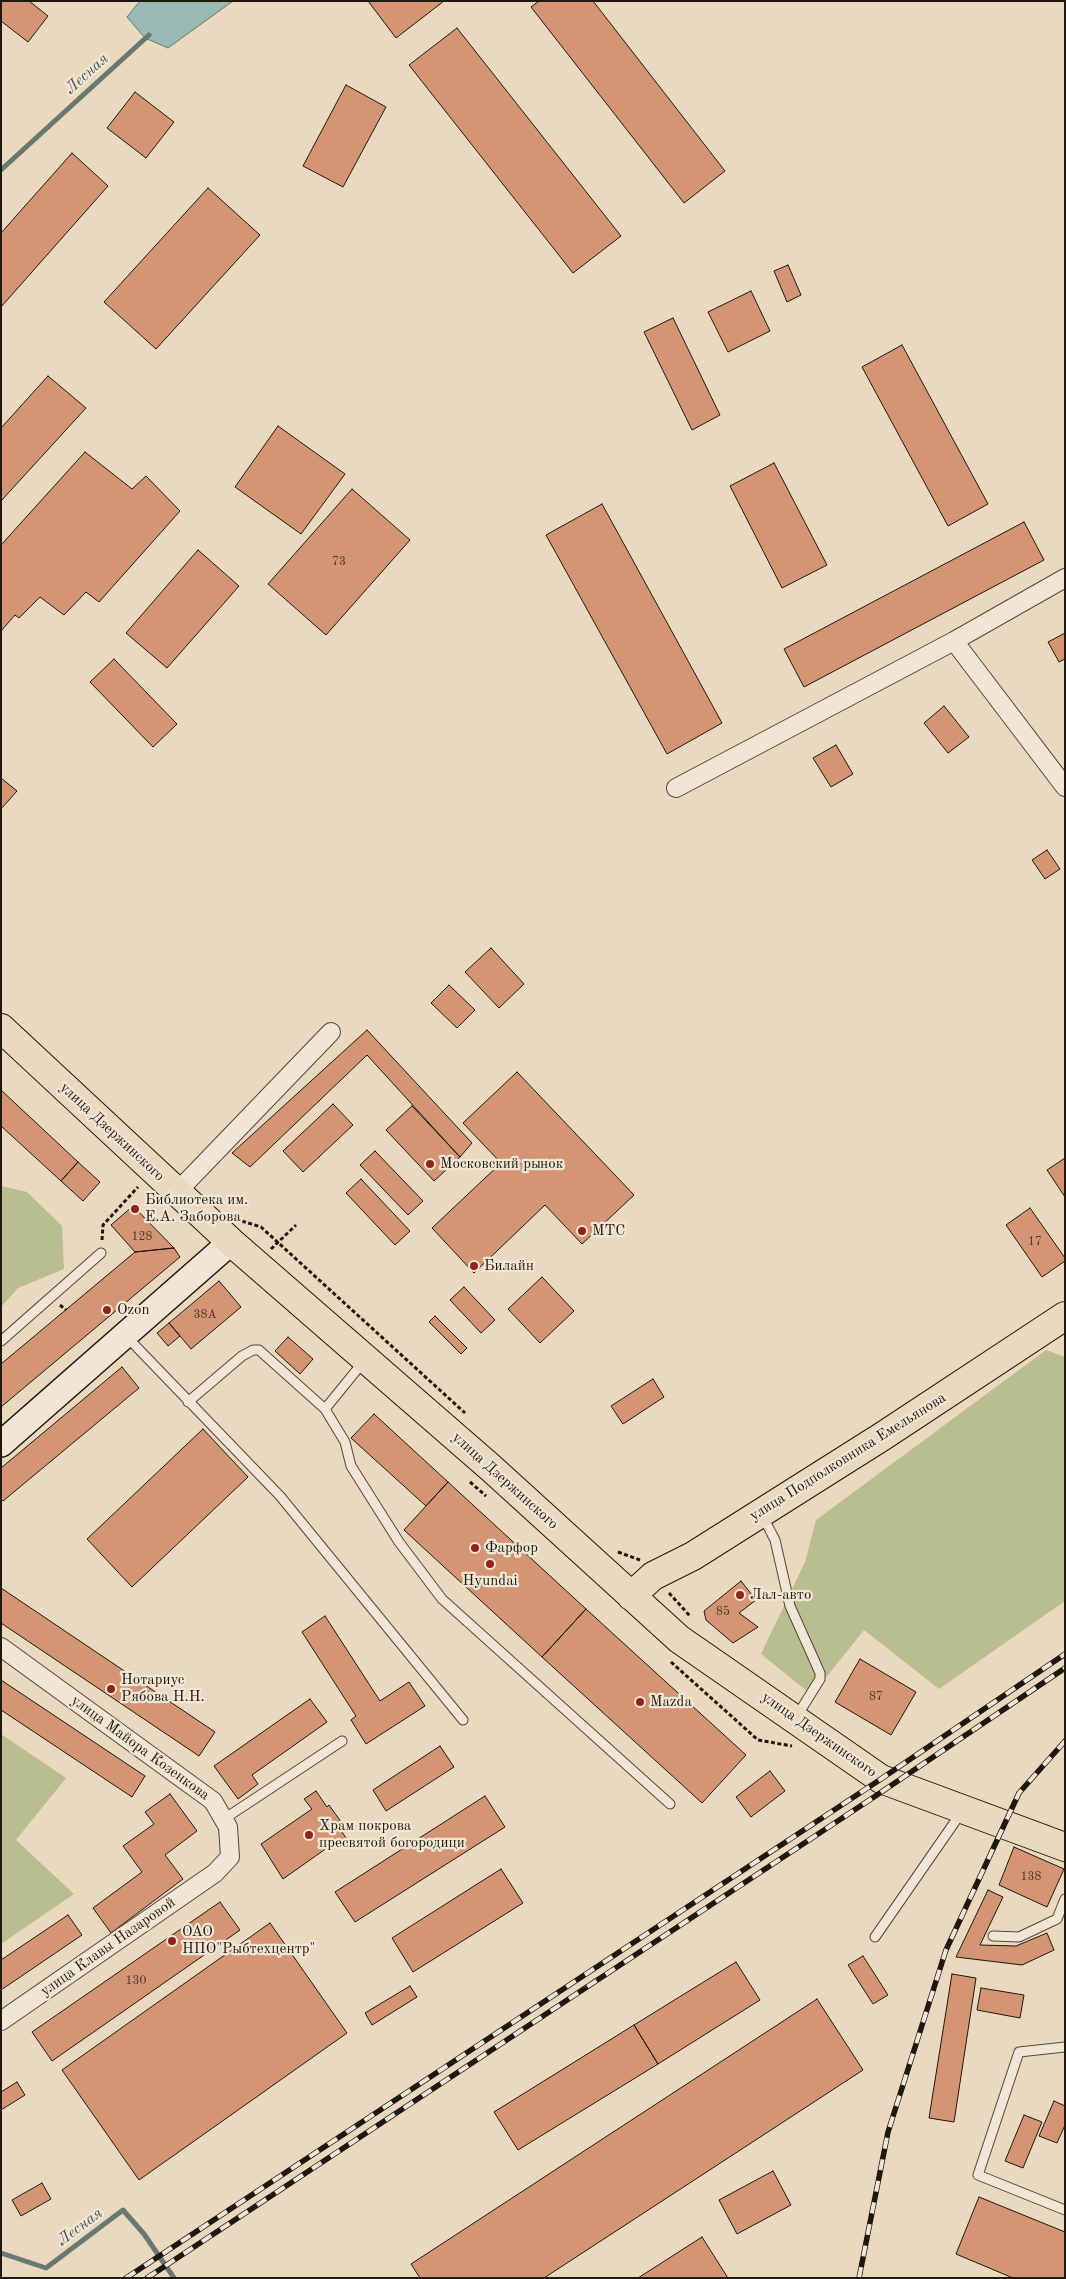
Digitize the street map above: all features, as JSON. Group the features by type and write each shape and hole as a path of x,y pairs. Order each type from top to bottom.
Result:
{"main road":[{"name":"улица Дзержинского","path":"1,1028 177,1192 235,1231 366,1359 491,1468 679,1639 881,1778 1065,1847"},
{"path":"1,1444 126,1335 235,1231"},
{"name":"улица Подполковника Емельянова","path":"631,1596 654,1576 693,1556 842,1460 883,1436 1065,1316"}],"street":[{"path":"676,788 954,641 1065,578"},
{"path":"954,641 1065,787"},
{"path":"177,1192 331,1032"},
{"name":"улица Майора Козенкова","path":"1,1647 213,1801 228,1827 230,1857 216,1873"},
{"name":"улица Клавы Назаровой","path":"1,2022 216,1873"}],"lane":[{"path":"1,1341 101,1254"},
{"path":"126,1335 188,1402 280,1496 463,1720"},
{"path":"188,1402 242,1356 253,1350 259,1350 325,1409 344,1442 352,1466 399,1542 442,1599 670,1804"},
{"path":"325,1409 366,1359"},
{"path":"760,1512 776,1540 790,1606 820,1673 820,1679 795,1718"},
{"path":"224,1819 342,1741"},
{"path":"875,1937 964,1808"},
{"path":"993,1936 1019,1937 1057,1919 1065,1900"},
{"path":"1065,2047 1019,2052 978,2174 1065,2210"}],"path":[{"path":"101,1254 103,1225 138,1187"},
{"path":"235,1231 261,1227 468,1416"},
{"path":"614,1550 640,1560 691,1617"}],"green space":[{"path":"1,1186 27,1192 62,1226 64,1269 18,1288 1,1307"},
{"path":"1046,1350 1065,1357 1065,1601 939,1689 864,1630 812,1695 761,1654 805,1562 816,1520"},
{"path":"1,1734 66,1778 16,1840 74,1894 1,1944"}],"water":[{"path":"140,1 233,1 168,48 145,38 127,17"}],"building":[{"path":"1,1 29,1 48,16 28,42 1,21"},
{"path":"368,1 444,1 396,38"},
{"path":"539,1 593,1 725,171 684,203 531,7"},
{"path":"457,28 621,236 573,273 409,65"},
{"path":"346,85 386,107 343,187 303,166"},
{"path":"135,92 174,122 146,158 107,128"},
{"path":"72,153 108,186 1,307 1,233"},
{"path":"208,188 260,235 156,349 104,302"},
{"path":"788,265 801,295 787,302 774,271"},
{"path":"751,291 770,331 728,352 708,312"},
{"path":"673,318 720,415 692,430 644,332"},
{"path":"902,345 988,504 948,526 862,367"},
{"path":"48,376 86,408 1,501 1,428"},
{"path":"278,426 345,474 301,534 235,487"},
{"path":"85,452 132,489 146,476 180,511 99,602 86,592 64,615 40,597 19,618 15,615 1,631 1,545"},
{"path":"774,463 827,565 782,588 730,486"},
{"path":"352,489 410,540 326,635 268,584"},
{"path":"602,504 722,723 667,754 546,535"},
{"path":"1024,522 1044,560 804,687 784,649"},
{"path":"198,550 239,586 167,668 126,633"},
{"path":"1065,633 1065,659 1059,662 1048,642"},
{"path":"114,659 177,724 153,747 90,682"},
{"path":"944,706 969,737 948,753 924,723"},
{"path":"836,745 853,774 831,787 813,758"},
{"path":"1,778 17,791 1,809"},
{"path":"1047,850 1060,869 1045,879 1032,860"},
{"path":"491,948 524,984 499,1008 465,972"},
{"path":"449,985 475,1010 457,1028 431,1003"},
{"path":"367,1030 472,1143 460,1157 367,1055 250,1167 232,1153"},
{"path":"517,1072 634,1195 582,1244 545,1205 474,1273 432,1228 501,1163 463,1123"},
{"path":"1,1090 78,1162 61,1181 1,1126"},
{"path":"333,1104 353,1125 303,1172 283,1151"},
{"path":"412,1106 460,1157 434,1181 386,1130"},
{"path":"375,1151 423,1201 408,1215 360,1165"},
{"path":"1065,1158 1065,1197 1047,1170"},
{"path":"78,1162 100,1182 83,1201 61,1181"},
{"path":"361,1179 410,1231 395,1245 346,1193"},
{"path":"133,1206 174,1248 135,1252 111,1225"},
{"path":"1030,1208 1065,1258 1065,1261 1042,1277 1006,1225"},
{"path":"174,1248 180,1257 1,1407 1,1364 135,1252"},
{"path":"542,1277 574,1311 540,1343 508,1309"},
{"path":"219,1281 241,1307 191,1349 169,1323"},
{"path":"464,1287 495,1320 481,1333 450,1300"},
{"path":"435,1316 467,1348 461,1354 429,1322"},
{"path":"169,1323 180,1336 168,1346 157,1333"},
{"path":"288,1337 313,1359 300,1374 275,1351"},
{"path":"122,1367 139,1388 3,1501 1,1499 1,1468"},
{"path":"653,1379 664,1397 623,1424 611,1406"},
{"path":"374,1414 448,1482 426,1506 351,1438"},
{"path":"203,1429 248,1477 132,1587 87,1539"},
{"name":"Hyundai","path":"448,1482 586,1609 542,1657 404,1530"},
{"path":"741,1581 756,1600 739,1613 758,1627 733,1643 706,1620 704,1611"},
{"path":"1,1588 215,1732 199,1756 1,1623"},
{"name":"Mazda","path":"586,1609 746,1755 702,1803 542,1657"},
{"path":"325,1616 380,1701 409,1682 425,1706 366,1744 351,1720 356,1716 302,1632"},
{"path":"860,1659 916,1692 891,1735 835,1702"},
{"path":"1,1680 145,1776 132,1797 1,1710"},
{"path":"310,1699 327,1722 252,1775 258,1784 238,1799 214,1766"},
{"path":"440,1746 454,1767 386,1811 373,1790"},
{"path":"770,1771 785,1791 751,1817 736,1797"},
{"name":"Храм покрова пресвятой богородици","path":"316,1791 344,1826 340,1829 348,1841 338,1848 334,1843 283,1879 261,1844 312,1809 304,1799"},
{"path":"170,1794 197,1831 165,1855 183,1879 111,1933 93,1908 142,1872 123,1846 154,1824 145,1812"},
{"path":"485,1796 505,1827 355,1922 335,1892"},
{"path":"1014,1847 1064,1869 1047,1907 999,1885"},
{"path":"501,1869 523,1903 413,1972 392,1938"},
{"path":"988,1890 1003,1897 980,1945 1016,1946 1047,1933 1054,1950 1022,1965 956,1957"},
{"path":"220,1902 240,1930 52,2061 32,2032"},
{"path":"68,1915 82,1935 1,1990 1,1960"},
{"path":"270,1923 347,2033 139,2180 62,2070"},
{"path":"863,1956 888,1995 873,2004 848,1965"},
{"path":"736,1962 760,2000 658,2064 634,2025"},
{"path":"952,1974 976,1978 954,2122 929,2118"},
{"path":"410,1986 417,1997 372,2025 365,2013"},
{"path":"981,1988 1024,1995 1020,2018 977,2010"},
{"path":"817,1999 863,2070 544,2278 420,2278 411,2264"},
{"path":"634,2025 658,2064 518,2150 494,2112"},
{"path":"17,2082 25,2095 1,2110 1,2092"},
{"path":"1054,2101 1065,2106 1065,2125 1057,2143 1039,2136"},
{"path":"1024,2115 1042,2122 1023,2168 1005,2161"},
{"path":"773,2171 791,2205 737,2234 719,2200"},
{"path":"42,2183 51,2199 21,2216 12,2200"},
{"path":"979,2197 1065,2232 1065,2278 1013,2278 956,2254"},
{"path":"702,2237 728,2278 638,2278"}],"waterway":[{"name":"Лесная","path":"1,170 149,35"},
{"name":"Лесная","path":"1,2253 46,2268 123,2210 144,2234 174,2278"}],"railway":[{"path":"126,2278 881,1779 1065,1654"},
{"path":"147,2278 874,1797 1065,1668"},
{"path":"859,2278 888,2132 946,1950 1019,1793 1065,1741"}],"place":[{"name":"Московский рынок","path":"430,1164"},
{"name":"Библиотека им. Е.А. Заборова","path":"135,1209"},
{"name":"МТС","path":"582,1231"},
{"name":"Билайн","path":"474,1266"},
{"name":"Ozon","path":"107,1310"},
{"name":"Фарфор","path":"475,1548"},
{"name":"Hyundai","path":"490,1564"},
{"name":"Лал-авто","path":"740,1595"},
{"name":"Нотариус Рябова Н.Н.","path":"111,1689"},
{"name":"Mazda","path":"640,1702"},
{"name":"Храм покрова пресвятой богородици","path":"309,1835"},
{"name":"ОАО НПО\"Рыбтехцентр\"","path":"172,1941"}]}
